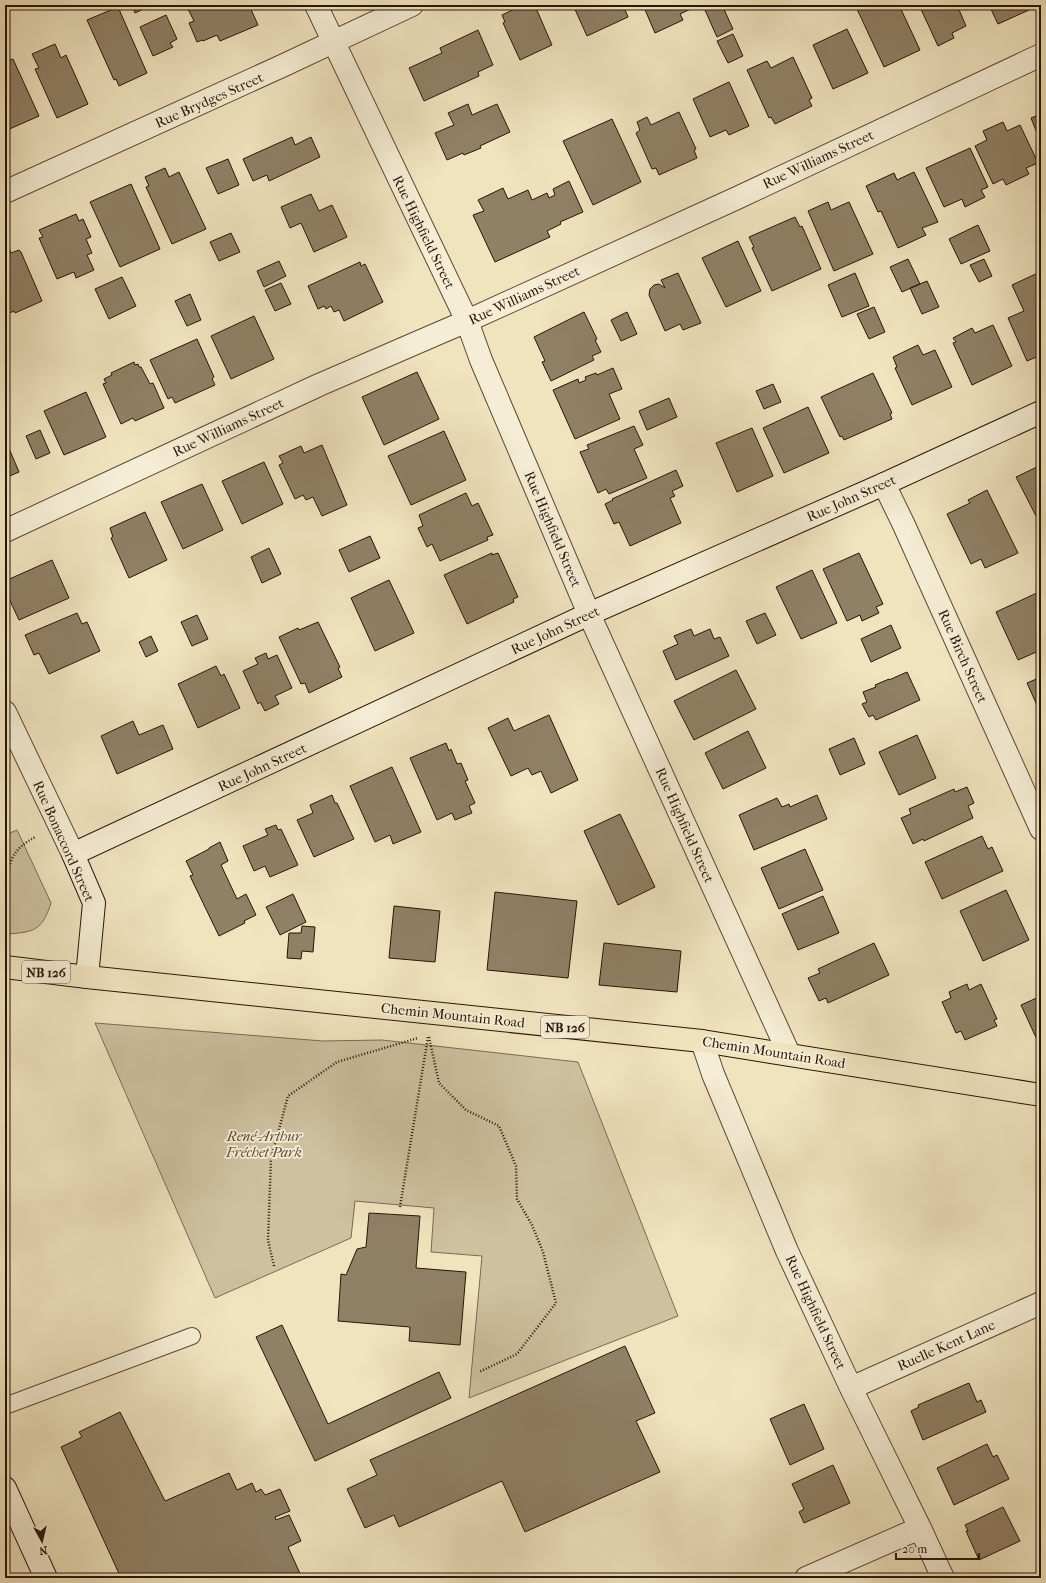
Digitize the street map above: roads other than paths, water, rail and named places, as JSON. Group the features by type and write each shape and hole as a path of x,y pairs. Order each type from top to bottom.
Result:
{"main road":[{"name":"Chemin Mountain Road","path":"5,967 87,977 702,1041 1041,1095"}],"street":[{"name":"Rue Highfield Street","path":"316,5 467,321 480,360 589,614 789,1054"},
{"name":"Rue Brydges Street","path":"5,192 412,5"},
{"name":"Rue Williams Street","path":"5,532 319,385 467,321 737,198 1041,55"},
{"name":"Rue John Street","path":"73,854 589,614 884,484 1041,412"},
{"name":"Rue Birch Street","path":"884,484 1041,829"},
{"name":"Rue Bonaccord Street","path":"5,712 73,854 94,903 87,977"},
{"name":"Rue Highfield Street","path":"702,1041 712,1074 787,1251 920,1528 942,1578"},
{"name":"Ruelle Kent Lane","path":"852,1388 1041,1303"},
{"path":"5,1488 46,1578"},
{"path":"806,1578 920,1528"}],"lane":[{"path":"5,1406 192,1336"}],"park label":[{"name":"René-Arthur Fréchet Park","path":"264,1144"}]}
